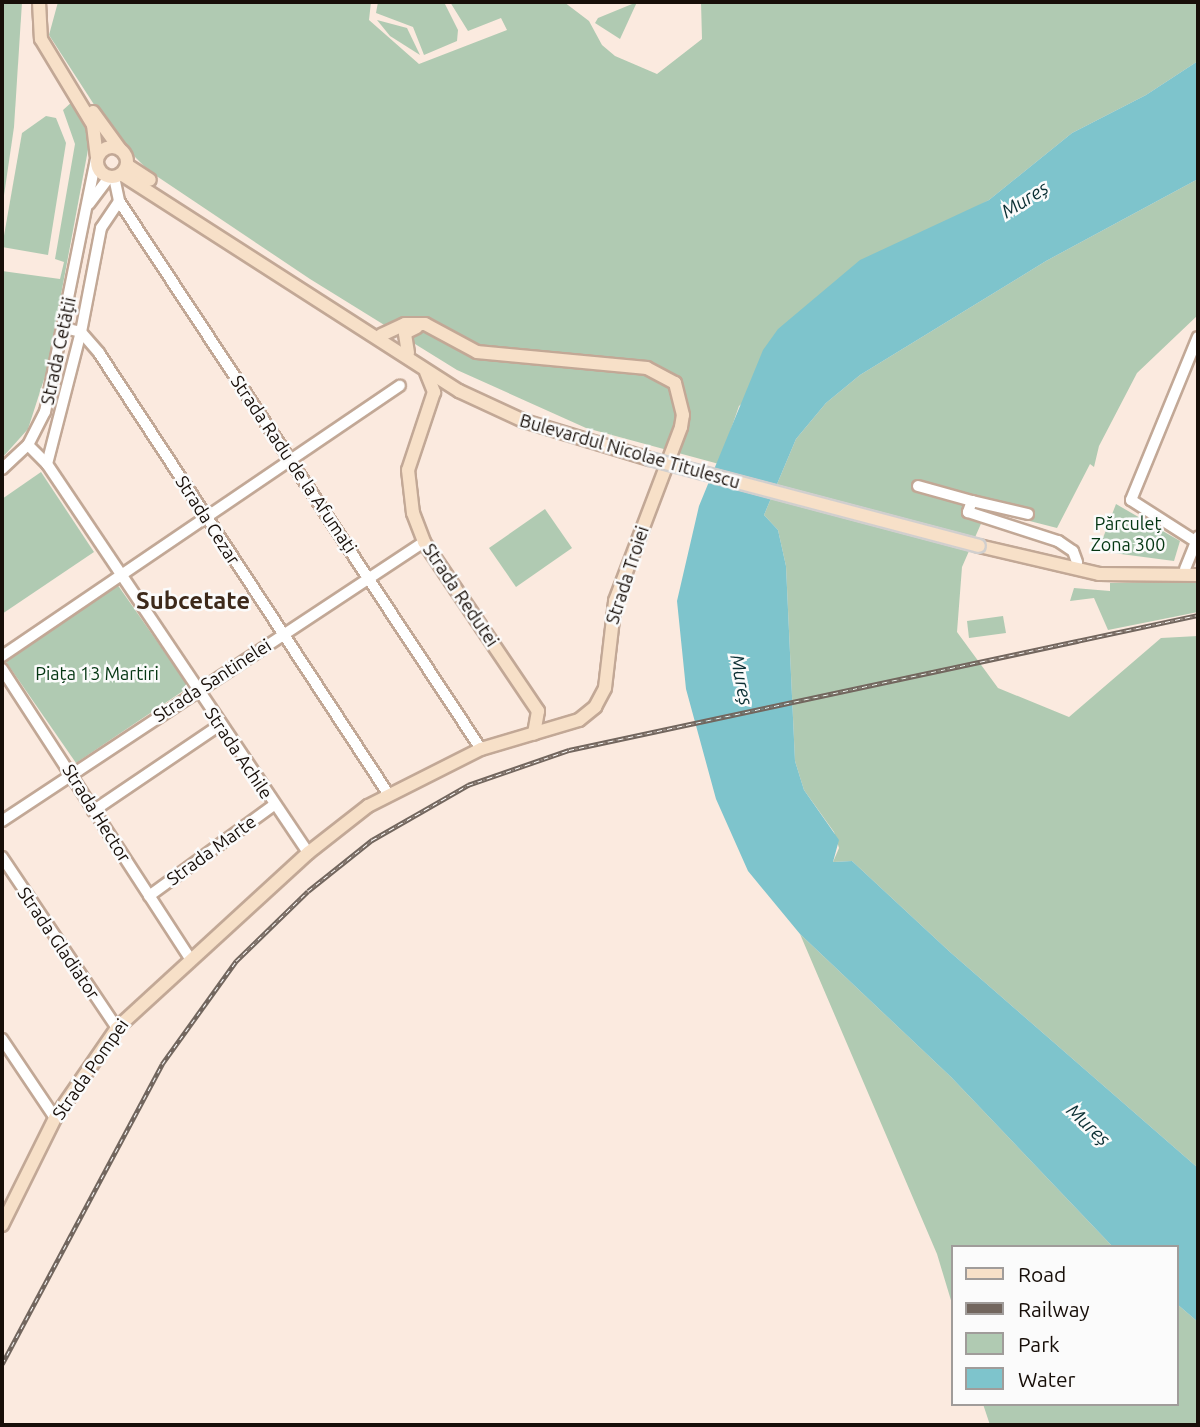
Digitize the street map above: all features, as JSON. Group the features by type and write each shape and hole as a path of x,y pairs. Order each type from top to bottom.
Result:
{"main road":[{"name":"Strada Cetății","path":"39,2 38,25 46,48 93,125 99,171 118,173 120,149 46,48"},
{"path":"97,158 108,147 120,149"},
{"name":"Bulevardul Nicolae Titulescu","path":"118,173 408,353 529,415 651,456"},
{"name":"Bulevardul Nicolae Titulescu","path":"118,173 426,372 458,391 536,425 1099,573 1198,575"},
{"path":"381,335 405,324 425,324"},
{"path":"408,353 405,334 425,324"},
{"name":"Strada Troiei","path":"275,883 348,819 389,795 481,749 565,727 587,716 605,688 615,601 676,441 681,402 675,383 648,368 491,355 463,346 425,324"},
{"path":"426,372 434,392 431,409"},
{"path":"431,409 458,391"},
{"name":"Strada Redutei","path":"431,409 408,470 413,513 424,542 534,704 539,719 534,734"},
{"name":"Bulevardul Nicolae Titulescu","path":"980,543 1077,562 1148,570 1191,568"},
{"name":"Strada Pompei","path":"2,1225 55,1118 117,1028 190,958 275,883"}],"street":[{"name":"Strada Cetății","path":"2,469 28,444 45,412 97,158"},
{"name":"Strada Cetății","path":"84,217 93,194 118,173"},
{"name":"Strada Radu de la Afumați","path":"118,173 120,201 481,749"},
{"path":"47,464 82,332 101,228 120,201"},
{"path":"64,328 82,332"},
{"name":"Strada Cezar","path":"82,332 389,795"},
{"path":"1191,568 1197,538 1132,500 1198,337"},
{"path":"2,656 118,574 400,386"},
{"name":"Strada Achile","path":"28,444 47,464 195,689 308,853"},
{"path":"918,486 1028,514"},
{"path":"972,500 968,512 1058,541 1073,551 1077,562"},
{"name":"Strada Santinelei","path":"2,821 195,689 424,542"},
{"name":"Strada Hector","path":"2,669 190,958"},
{"path":"93,811 220,725"},
{"name":"Strada Marte","path":"149,895 274,805"},
{"name":"Strada Gladiator","path":"2,857 117,1028"},
{"path":"2,1039 55,1118"}],"green space":[{"path":"2,2 22,2 14,127 2,209"},
{"path":"58,2 371,2 369,20 419,64 507,30 501,18 468,31 450,2 564,2 589,21 602,45 615,56 657,74 702,39 701,2 1198,2 1198,61 1146,95 1072,133 989,200 965,213 739,406 719,464 586,428 457,370 310,279 149,171 115,137 49,35"},
{"path":"378,2 444,2 458,30 457,41 424,55 413,27 376,13"},
{"path":"637,2 620,39 595,23 598,18"},
{"path":"377,20 407,28 420,55 390,36"},
{"path":"73,101 90,139 47,370 28,429 2,458 2,271 60,279 64,262 55,259 75,144 63,110"},
{"path":"46,116 56,118 66,143 48,255 2,247 22,133"},
{"path":"1198,179 1198,315 1137,373 1099,446 1094,467 1090,464 1057,528 987,510 962,567 957,632 998,688 1069,717 1161,638 1198,636 1198,1168 950,952 852,861 833,862 839,848 834,832 804,790 795,761 786,566 778,530 764,515 796,439 826,403 860,375 1046,261"},
{"path":"41,472 94,552 2,614 2,499"},
{"name":"Părculeț Zona 300","path":"1116,504 1180,541 1174,561 1098,551"},
{"path":"545,509 572,548 516,587 489,548"},
{"path":"1198,581 1198,612 1108,630 1094,598 1070,601 1074,588 1110,591 1110,583"},
{"name":"Piața 13 Martiri","path":"117,584 189,687 76,763 4,659"},
{"path":"1003,616 1006,633 969,638 967,621"},
{"path":"800,934 951,1077 1111,1245 951,1245 951,1300 937,1254"},
{"path":"1179,1306 1198,1322 1198,1425 990,1425 984,1406 1179,1406"}],"water":[{"name":"Mureș","path":"1198,61 1198,179 1046,261 860,375 826,403 796,439 764,515 778,530 786,566 795,761 804,790 839,840 833,862 852,861 950,952 1198,1168 1198,1322 1179,1306 1179,1245 1111,1245 951,1077 800,934 748,871 716,799 686,689 677,601 699,506 763,350 778,329 860,260 989,200 1072,133 1146,95"}],"railway":[{"path":"2,1364 162,1064 236,961 308,891 372,840 468,785 569,750 1198,615"}],"district":[{"name":"Subcetate","path":"193,601"}]}
